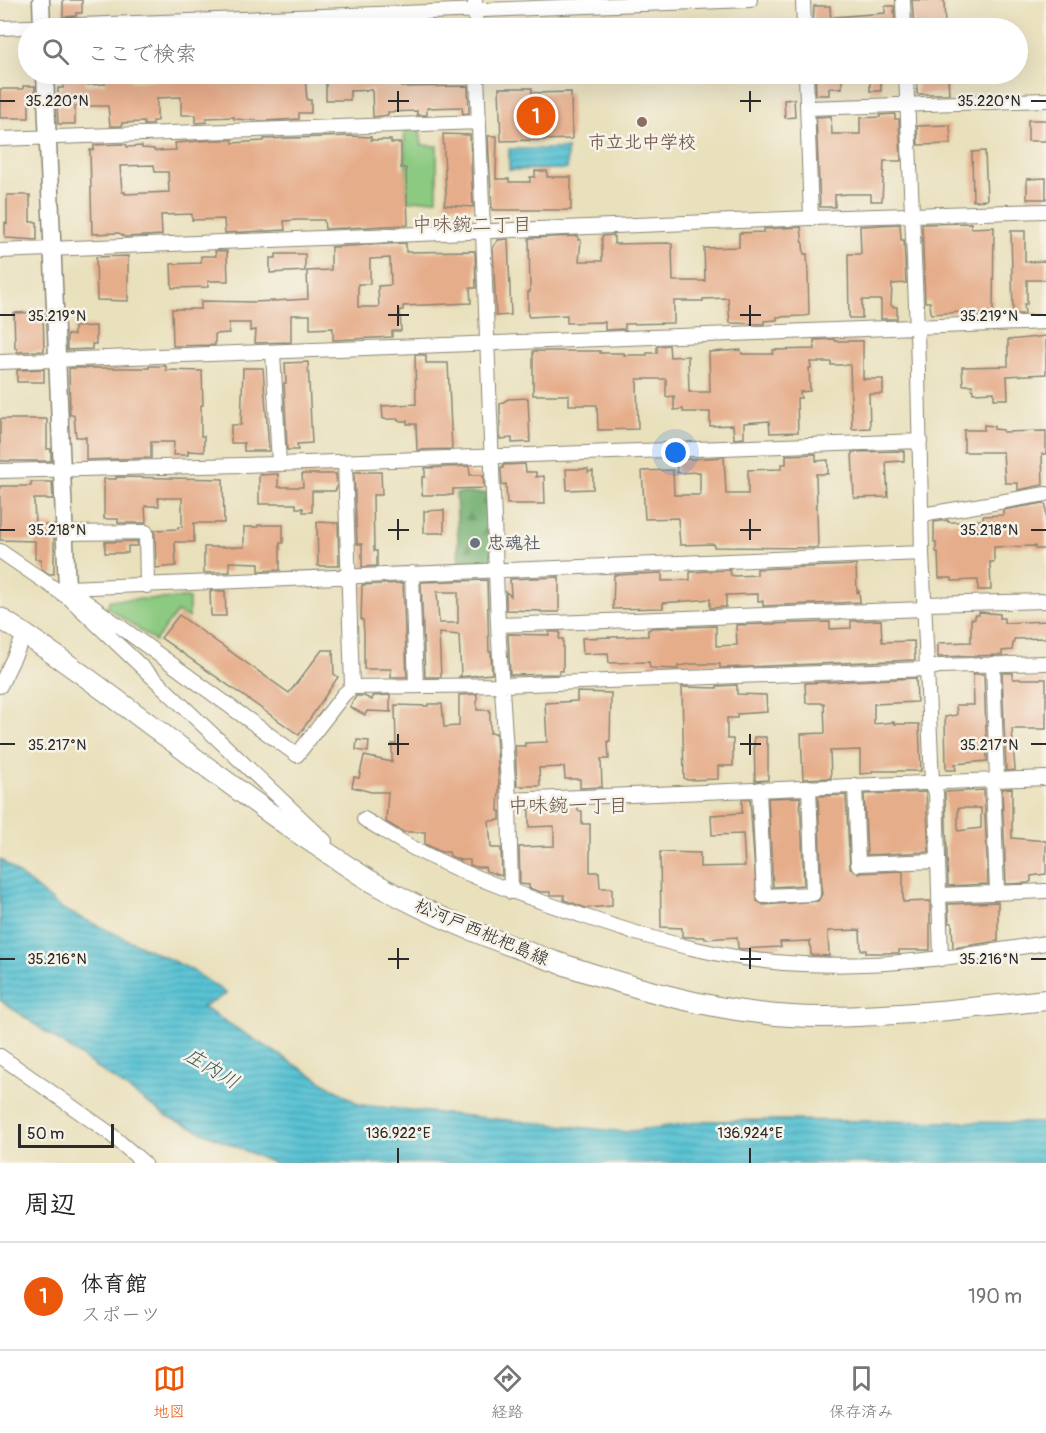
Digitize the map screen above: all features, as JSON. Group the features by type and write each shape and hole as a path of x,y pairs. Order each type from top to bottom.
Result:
{"main road":[{"name":"松河戸西枇杷島線","path":"0,618 262,808 369,879 444,920 540,957 613,981 676,998 746,1011 825,1017 955,1009 1046,1000"}],"street":[{"path":"41,0 42,18"},
{"path":"219,18 475,5 750,0"},
{"path":"803,0 804,18"},
{"path":"903,0 904,18"},
{"path":"0,28 18,28"},
{"path":"45,84 67,593 325,841 321,848"},
{"path":"477,84 498,625 509,800 511,892"},
{"path":"807,84 811,218"},
{"path":"906,84 917,328 926,669 932,783 936,793 941,959"},
{"path":"808,108 1046,100"},
{"path":"0,139 479,122"},
{"path":"0,251 811,218 1046,212"},
{"path":"0,362 1046,322"},
{"path":"273,352 279,465"},
{"path":"0,471 279,465 920,441"},
{"path":"345,462 351,687"},
{"path":"922,515 1046,494"},
{"path":"64,533 146,532 147,586"},
{"path":"0,551 67,593 297,755 351,687 502,685 1046,663"},
{"path":"67,593 147,586 497,569 922,553"},
{"path":"412,573 416,685"},
{"path":"498,625 1046,601"},
{"path":"0,686 25,634"},
{"path":"993,664 998,893"},
{"path":"509,800 1046,778"},
{"path":"855,785 858,864 938,861"},
{"path":"759,789 764,896 813,894 808,787"},
{"path":"364,819 416,850 511,892 651,939 758,961 844,964 941,959 1046,943"},
{"path":"939,895 1046,891"},
{"path":"0,1056 108,1132 144,1163"}],"green space":[{"path":"420,129 422,145 437,146 437,199 407,201 404,130"},
{"path":"456,493 489,493 492,561 486,565 459,566"},
{"path":"189,598 189,618 177,612 155,641 107,607 110,600"}],"water":[{"path":"509,149 567,149 567,169 509,170"},
{"name":"庄内川","path":"0,859 62,909 190,969 227,994 202,1007 360,1105 625,1132 707,1121 1046,1123 1046,1163 273,1163 168,1117 0,1000"}],"building":[{"path":"63,0 82,0 82,13 63,17"},
{"path":"912,0 944,0 945,18 913,18"},
{"path":"814,6 830,6 831,18 813,18"},
{"path":"885,6 894,6 895,18 834,18 834,17 885,13"},
{"path":"63,84 306,84 307,100 311,100 311,113 299,113 299,119 264,121 234,119 234,117 206,118 207,122 196,123 196,115 181,115 181,97 157,98 157,121 153,121 153,125 144,125 144,122 110,126 108,106 75,106 75,124 58,124 58,88 63,88"},
{"path":"326,84 401,84 401,87 468,86 469,113 463,114 462,107 427,108 427,115 417,115 417,111 388,112 388,115 373,117 372,90 350,91 350,100 326,100"},
{"path":"815,84 842,84 842,88 829,88 829,95 816,95"},
{"path":"870,84 881,84 881,91 870,91"},
{"path":"917,84 948,84 949,94 917,94"},
{"path":"23,86 35,86 35,96 29,96 29,118 0,118 0,89 23,89"},
{"path":"499,88 532,88 532,93 571,92 572,139 501,141"},
{"path":"794,99 795,117 785,118 784,100"},
{"path":"895,114 895,119 899,119 901,161 884,161 882,201 871,201 871,194 835,195 835,207 820,207 816,117 831,116 832,134 860,134 860,118"},
{"path":"1028,120 1046,120 1046,141 1028,141"},
{"path":"950,125 951,144 918,145 917,126"},
{"path":"443,134 470,135 473,207 444,205 446,193"},
{"path":"351,136 401,143 401,168 406,168 408,225 325,229 324,220 298,220 284,221 285,230 225,233 224,219 192,220 192,214 161,215 162,235 125,237 119,233 92,234 90,150 94,150 94,145 123,144 127,147 142,146 142,148 154,149 154,151 176,150 175,143 233,140 233,143 264,141 264,139","holes":["154,165 155,172 168,172 169,192 125,194 122,192 120,166"]},
{"path":"488,136 497,136 496,179 509,179 509,182 530,182 530,177 535,177 535,171 547,171 547,177 571,177 571,210 492,210"},
{"path":"985,151 987,200 973,201 972,152"},
{"path":"1046,178 1046,199 1027,199 1027,179"},
{"path":"7,195 30,195 30,222 37,222 37,240 5,238"},
{"path":"971,223 971,228 994,227 993,314 963,315 963,312 931,314 930,302 925,302 922,224"},
{"path":"900,224 901,240 904,240 906,283 892,284 891,305 897,307 897,319 881,319 881,300 862,300 862,318 849,318 848,254 861,254 860,226"},
{"path":"801,227 804,254 807,254 809,315 777,317 777,320 764,321 764,324 730,323 728,298 674,301 674,323 625,324 625,329 605,330 605,322 567,323 567,315 529,317 528,315 529,238 578,236 578,240 581,240 579,261 602,261 602,236 614,235 614,244 668,243 672,244 673,281 705,281 704,248 739,247 739,233"},
{"path":"1011,231 1025,231 1025,262 1046,261 1046,280 1027,280 1025,314 1013,314"},
{"path":"508,239 511,315 496,316 493,247 498,240"},
{"path":"406,243 406,252 475,251 476,288 470,288 471,303 403,306 403,310 400,310 401,331 392,331 392,337 333,340 333,328 310,329 310,315 291,315 291,342 255,343 256,330 250,331 250,323 229,323 229,333 215,334 215,345 173,346 172,309 201,309 201,301 255,302 308,299 307,271 331,270 331,247","holes":["390,258 391,285 378,286 379,307 358,307 358,284 370,284 370,259"]},
{"path":"215,251 227,251 228,281 208,281 208,287 172,288 171,264 201,263 201,256 216,256"},
{"path":"276,254 305,254 305,271 270,273 270,258 276,258"},
{"path":"128,256 128,301 97,300 96,257"},
{"path":"43,312 44,351 17,352 14,313"},
{"path":"96,326 96,344 92,344 92,349 67,350 67,335 74,335 74,327"},
{"path":"1046,336 1046,374 1007,376 1008,399 994,399 994,392 973,393 972,385 963,385 962,367 1008,366 1008,340"},
{"path":"834,339 835,341 863,341 863,379 883,379 883,394 869,394 870,428 852,429 850,365 831,365 831,362 810,362 810,391 800,392 801,398 797,398 798,432 770,433 769,421 744,423 744,438 734,439 733,425 710,426 710,412 674,410 674,396 666,397 666,379 637,379 638,429 598,430 597,405 569,405 569,395 533,395 533,351 600,351 600,353 647,355 647,353 657,353 657,346 669,345 670,357 688,356 689,392 710,392 709,352 741,350 742,354 773,354 773,350 815,349 814,340"},
{"path":"415,355 426,355 426,363 448,363 452,449 417,450 416,424 407,424 407,421 398,421 398,419 383,419 382,406 416,404"},
{"path":"308,362 312,443 297,444 298,450 287,450 285,363"},
{"path":"149,366 166,366 166,370 202,371 201,436 204,436 204,452 188,451 188,455 173,455 174,442 151,442 151,458 86,460 86,437 76,437 74,415 70,415 69,368 149,368"},
{"path":"243,368 263,368 269,451 244,451 244,443 231,443 231,425 241,425"},
{"path":"44,369 44,382 17,382 17,370"},
{"path":"528,398 530,442 512,443 512,438 500,439 500,404 508,399"},
{"path":"0,419 47,419 47,449 51,449 51,461 0,461"},
{"path":"984,425 994,426 994,429 1003,430 1003,432 1046,431 1046,454 1042,454 1043,485 1018,490 1018,483 1005,483 1003,452 964,452 964,430 984,430"},
{"path":"904,451 904,461 886,462 888,497 854,498 852,452"},
{"path":"816,454 816,461 828,460 828,474 816,474 818,548 680,545 678,518 645,519 642,471 673,470 674,495 700,495 700,472 677,473 676,460 724,457 726,494 748,494 748,470 781,469 781,464 786,464 786,455"},
{"path":"525,464 526,472 536,472 536,477 544,476 545,504 507,504 506,484 502,485 501,468 503,465"},
{"path":"469,466 470,475 483,475 484,488 453,489 453,495 422,495 422,477 425,477 425,468"},
{"path":"566,469 593,471 593,489 567,490"},
{"path":"354,472 381,472 382,495 373,495 374,551 377,551 377,566 362,567 362,544 357,544"},
{"path":"278,474 278,487 303,487 302,474 336,474 337,487 335,491 312,491 312,512 303,512 303,508 296,508 296,504 259,504 259,475"},
{"path":"116,477 223,479 224,523 194,523 194,542 175,542 176,566 156,568 155,530 182,527 182,498 158,498 159,506 145,506 146,523 118,523 118,519 104,519 104,479 116,479"},
{"path":"31,482 52,482 53,499 34,499 35,525 54,525 54,574 49,574 41,568 41,559 35,559 35,541 0,540 0,486 31,486"},
{"path":"1044,503 1046,505 1046,549 1035,549 1035,546 994,547 994,562 990,562 991,590 978,590 978,580 952,581 952,578 939,578 934,522 948,520 948,522 976,522 976,520 983,520 983,516 1003,515 1003,510"},
{"path":"444,510 444,533 424,533 424,511"},
{"path":"317,522 338,523 339,566 318,566"},
{"path":"258,525 283,525 280,570 259,571 259,563 229,562 230,572 204,573 204,547 244,547 244,527 258,527"},
{"path":"137,541 137,546 128,546 128,553 105,553 105,542"},
{"path":"856,565 857,592 859,591 860,602 763,606 763,601 758,601 758,594 726,595 726,607 710,608 710,599 663,603 663,608 613,609 614,575 662,573 662,581 690,580 690,572 730,570 731,575 735,576 757,575 757,569"},
{"path":"559,577 559,612 506,610 506,592 511,596 510,579"},
{"path":"487,580 489,652 491,652 492,674 459,677 461,675 459,635 439,633 441,677 425,677 421,582","holes":["437,592 458,592 458,623 439,623"]},
{"path":"403,583 407,677 391,677 391,669 364,669 364,633 363,620 361,620 362,585"},
{"path":"210,591 225,591 226,616 211,616"},
{"path":"979,612 1000,614 1000,618 1004,618 1004,623 1046,621 1046,638 1014,639 1012,650 1002,651 1002,655 938,657 938,643 971,642 971,619 975,619 975,615 979,615"},
{"path":"179,615 289,693 322,650 333,650 334,674 338,677 299,735 161,638"},
{"path":"881,620 882,642 914,641 915,660 720,668 720,664 692,664 678,666 678,669 650,668 649,662 609,663 608,653 583,654 582,638 648,636 648,630 652,628 716,626 716,646 737,645 736,625 830,622 830,629 851,628 851,621"},
{"path":"549,632 560,632 559,639 563,639 563,671 559,671 559,674 510,675 508,634 549,635"},
{"path":"1002,673 1013,673 1013,679 1046,679 1046,729 1012,729 1015,770 1006,771"},
{"path":"973,674 984,674 987,761 955,764 956,770 946,770 945,717 957,715 956,705 974,705"},
{"path":"916,678 917,702 874,704 874,724 894,722 894,724 919,724 921,771 872,771 872,773 860,774 860,750 830,751 831,778 803,779 801,734 825,733 824,703 806,703 805,683"},
{"path":"737,685 737,694 766,695 767,712 737,714 737,718 727,718 727,739 733,739 733,766 718,766 718,779 687,780 684,778 682,687 717,688 717,686"},
{"path":"577,692 611,693 609,759 601,759 602,787 580,788 580,779 565,779 564,767 539,768 540,786 517,786 515,746 547,742 545,703 577,701"},
{"path":"477,694 477,710 490,710 490,733 496,733 500,820 489,821 491,848 501,848 502,876 486,871 485,867 470,865 470,860 460,860 450,856 449,852 441,852 425,844 425,832 403,832 386,822 388,792 371,792 352,787 354,777 359,778 364,756 392,762 392,744 396,744 395,705 442,704 444,727 459,726 459,695"},
{"path":"390,695 390,711 392,712 367,711 365,715 350,707 356,696 364,696 372,700 373,696"},
{"path":"754,737 766,737 768,780 755,781"},
{"path":"357,740 369,741 368,752 356,750"},
{"path":"1012,788 1012,838 1046,841 1046,874 1031,876 1031,881 1028,883 1006,884 1002,789"},
{"path":"984,790 988,884 948,886 945,792","holes":["958,808 981,808 981,828 958,831"]},
{"path":"926,792 929,852 867,855 864,794"},
{"path":"846,795 850,868 858,873 903,871 903,902 930,901 930,950 866,953 866,950 861,950 860,930 828,931 829,956 811,955 810,941 780,942 781,947 741,949 738,948 737,937 705,939 705,937 684,937 682,928 661,927 660,852 700,853 700,867 745,866 743,834 712,835 711,815 742,813 742,799 750,799 757,901 764,905 818,901 822,894 818,796"},
{"path":"800,797 804,885 773,887 768,798"},
{"path":"578,806 578,811 582,811 582,824 590,824 590,872 599,872 600,888 612,888 612,906 586,908 564,900 564,895 550,895 550,892 541,892 529,888 529,885 520,884 519,847 554,846 554,826 529,827 529,808"},
{"path":"998,902 998,941 953,948 952,923 949,923 948,904"}],"place":[{"name":"体育館","path":"536,116"},
{"name":"市立北中学校","path":"642,122"},
{"name":"忠魂社","path":"475,543"}],"district":[{"name":"中味鋺二丁目","path":"472,224"},
{"name":"中味鋺一丁目","path":"568,805"}]}
